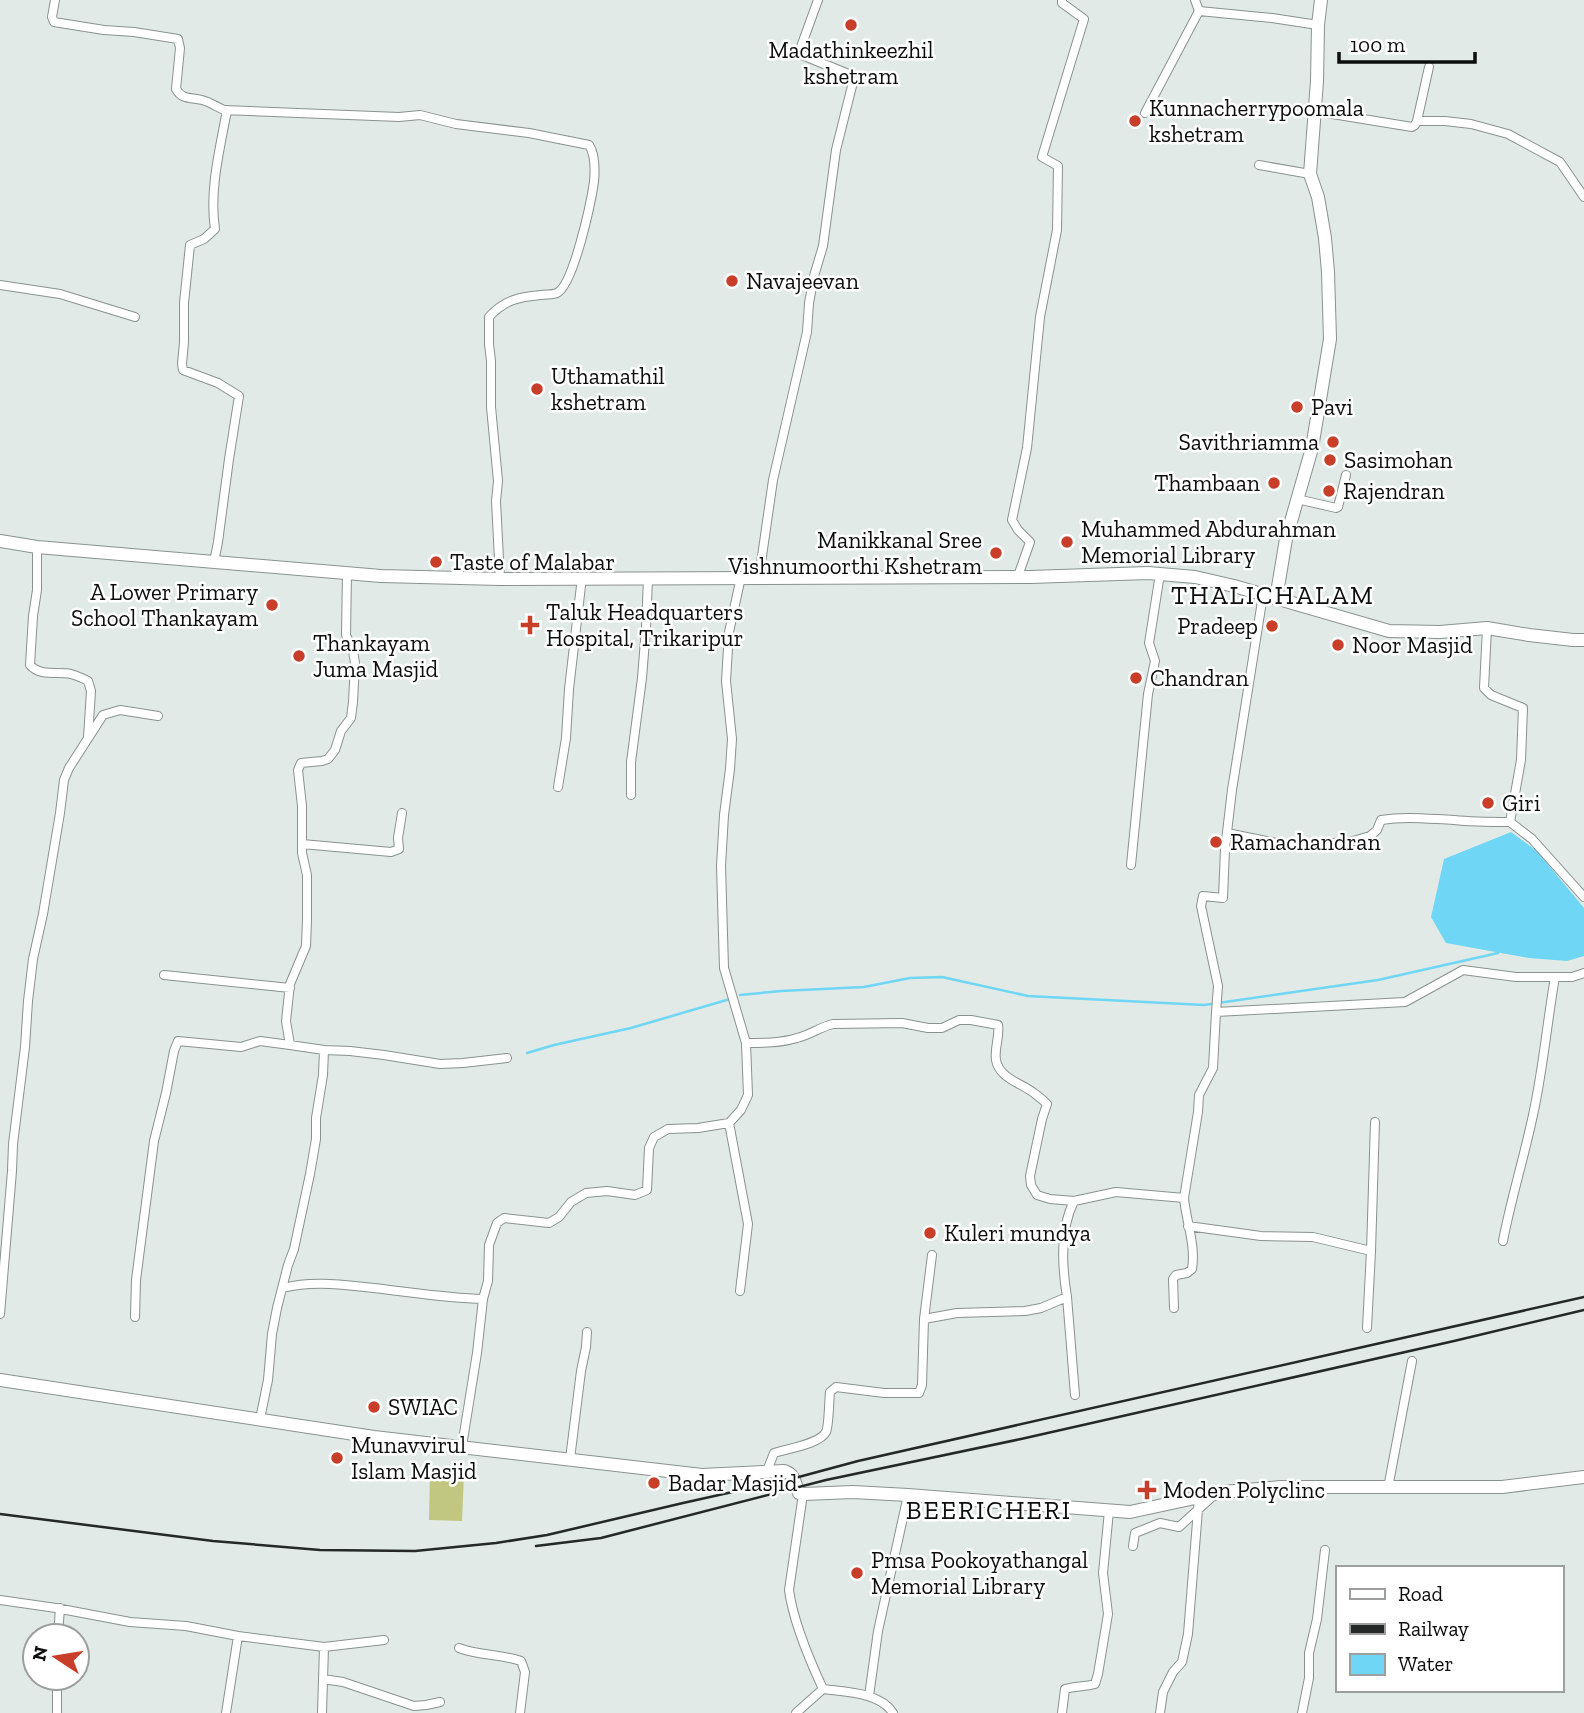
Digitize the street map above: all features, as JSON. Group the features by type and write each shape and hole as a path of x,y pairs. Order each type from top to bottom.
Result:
{"main road":[{"path":"1269,597 1312,448 1330,339 1325,238 1318,197 1310,174 1321,0"},
{"path":"0,541 37,547 381,576 500,579 1148,573 1195,577 1389,631 1440,632 1487,628 1584,640"},
{"path":"0,1380 374,1437 702,1475 767,1471 789,1473 795,1478 799,1493 803,1494 853,1492 908,1495 1130,1513 1199,1503 1217,1494 1281,1488 1502,1487 1584,1477"}],"street":[{"path":"55,0 52,17 54,22 178,39 178,93 227,110 399,117 420,115 456,124 577,142 589,145 593,150 594,180 580,246 565,286 557,293 525,296 506,302 489,317 491,407 498,481 496,501 500,579"},
{"path":"759,577 773,481 807,332 814,276 823,246 836,150 854,78 802,55 800,51 818,0"},
{"path":"1018,576 1030,541 1012,520 1027,448 1040,317 1057,230 1058,166 1042,157 1084,19 1062,3 1062,0"},
{"path":"1145,113 1199,11 1195,0"},
{"path":"1199,11 1318,25"},
{"path":"1314,111 1412,127 1415,125 1429,67"},
{"path":"214,562 239,396 218,383 183,370 182,364 190,245 204,239 215,229 213,205 227,110"},
{"path":"1416,121 1471,124 1508,134 1560,162 1584,197"},
{"path":"1259,165 1310,174"},
{"path":"0,285 60,294 135,317"},
{"path":"1297,499 1336,508 1346,475"},
{"path":"37,547 37,590 30,666 39,672 69,674 89,681 91,691 88,741"},
{"path":"290,1045 286,1021 290,988 306,946 307,875 302,844 298,770 301,763 328,759 335,750 341,731 351,718 355,663 345,627 347,573"},
{"path":"1131,865 1148,694 1155,661 1149,643 1160,574"},
{"path":"558,787 566,738 582,577"},
{"path":"462,1446 483,1299 488,1281 489,1245 497,1223 504,1218 549,1223 559,1217 571,1202 586,1194 607,1191 635,1195 647,1190 649,1148 654,1137 668,1129 729,1123 741,1110 748,1095 746,1043 724,968 721,866 732,739 726,681 729,632 741,577"},
{"path":"631,795 631,762 642,678 648,578"},
{"path":"1174,1308 1173,1279 1175,1275 1187,1273 1192,1269 1193,1263 1191,1232 1185,1217 1184,1198 1199,1095 1213,1068 1218,986 1201,906 1203,896 1223,898 1227,833 1269,597"},
{"path":"1487,628 1484,688 1492,695 1523,708 1521,760 1510,822"},
{"path":"0,1314 13,1144 33,959 43,914 64,780 103,715 120,710 158,716"},
{"path":"302,844 391,852 399,849 402,813"},
{"path":"1227,833 1296,847 1353,841 1370,836 1377,830 1381,820 1394,818 1510,822 1532,839 1584,897"},
{"path":"1216,1006 1405,1002 1463,970 1555,977 1572,977 1584,973"},
{"path":"164,975 290,988"},
{"path":"1503,1241 1534,1112 1555,977"},
{"path":"746,1043 795,1039 833,1024 902,1023 942,1028 959,1020 998,1025 996,1063 1001,1072 1047,1104 1030,1176 1031,1185 1037,1195 1074,1201 1116,1192 1184,1198"},
{"path":"135,1317 136,1280 154,1142 178,1041 241,1047 260,1041 440,1064 507,1058"},
{"path":"260,1419 268,1380 272,1334 310,1174 324,1050"},
{"path":"1367,1328 1375,1122"},
{"path":"729,1123 748,1224 740,1291"},
{"path":"1074,1201 1070,1209 1063,1249 1075,1395"},
{"path":"1188,1226 1261,1236 1312,1237 1371,1251"},
{"path":"767,1471 774,1453 808,1444 820,1439 826,1432 830,1392 836,1387 919,1394 922,1385 923,1319 932,1255"},
{"path":"283,1287 301,1283 329,1283 443,1298 483,1299"},
{"path":"923,1319 957,1313 1026,1311 1067,1297"},
{"path":"570,1459 587,1332"},
{"path":"1388,1488 1412,1361"},
{"path":"803,1494 789,1590 791,1604 823,1689"},
{"path":"869,1696 878,1630 908,1495"},
{"path":"1133,1546 1135,1533 1160,1523 1179,1527 1199,1503"},
{"path":"1160,1713 1163,1692 1173,1672 1182,1662 1188,1634 1199,1503"},
{"path":"1062,1713 1065,1689 1095,1684 1098,1674 1108,1614 1103,1573 1108,1511"},
{"path":"1302,1713 1325,1550"},
{"path":"0,1600 60,1608 130,1622 186,1626 324,1647 383,1640"},
{"path":"59,1622 60,1608"},
{"path":"226,1713 238,1636"},
{"path":"322,1713 324,1647"},
{"path":"459,1648 474,1654 512,1657 521,1661 525,1672 520,1713"},
{"path":"323,1679 344,1682 414,1706 440,1702"},
{"path":"823,1689 869,1696 889,1707 893,1713"},
{"path":"796,1713 823,1689"},
{"path":"57,1692 57,1713"}],"green space":[{"path":"430,1473 464,1474 462,1521 429,1520"}],"water":[{"path":"1511,832 1537,851 1584,908 1584,956 1567,961 1529,958 1446,943 1431,917 1444,859"}],"waterway":[{"path":"740,995 864,987 910,978 942,977 1028,996 1204,1005 1378,980 1498,953"},
{"path":"527,1053 631,1028 730,999"}],"railway":[{"path":"0,1514 213,1541 320,1550 415,1551 496,1543 547,1535 858,1461 1584,1297"},
{"path":"536,1546 601,1538 826,1480 1021,1439 1584,1310"}],"place":[{"name":"Madathinkeezhil kshetram","path":"851,25"},
{"name":"Kunnacherrypoomala kshetram","path":"1135,121"},
{"name":"Navajeevan","path":"732,281"},
{"name":"Uthamathil kshetram","path":"537,389"},
{"name":"Pavi","path":"1297,407"},
{"name":"Savithriamma","path":"1333,442"},
{"name":"Sasimohan","path":"1330,460"},
{"name":"Thambaan","path":"1274,483"},
{"name":"Rajendran","path":"1329,491"},
{"name":"Muhammed Abdurahman Memorial Library","path":"1067,542"},
{"name":"Manikkanal Sree Vishnumoorthi Kshetram","path":"996,553"},
{"name":"Taste of Malabar","path":"436,562"},
{"name":"A Lower Primary School Thankayam","path":"272,605"},
{"name":"Taluk Headquarters Hospital, Trikaripur","path":"530,625"},
{"name":"Pradeep","path":"1272,626"},
{"name":"Noor Masjid","path":"1338,645"},
{"name":"Thankayam Juma Masjid","path":"299,656"},
{"name":"Chandran","path":"1136,678"},
{"name":"Giri","path":"1488,803"},
{"name":"Ramachandran","path":"1216,842"},
{"name":"Kuleri mundya","path":"930,1233"},
{"name":"SWIAC","path":"374,1407"},
{"name":"Munavvirul Islam Masjid","path":"337,1458"},
{"name":"Badar Masjid","path":"654,1483"},
{"name":"Moden Polyclinc","path":"1147,1490"},
{"name":"Pmsa Pookoyathangal Memorial Library","path":"857,1573"}],"district":[{"name":"THALICHALAM","path":"1273,595"},
{"name":"BEERICHERI","path":"989,1510"}]}
